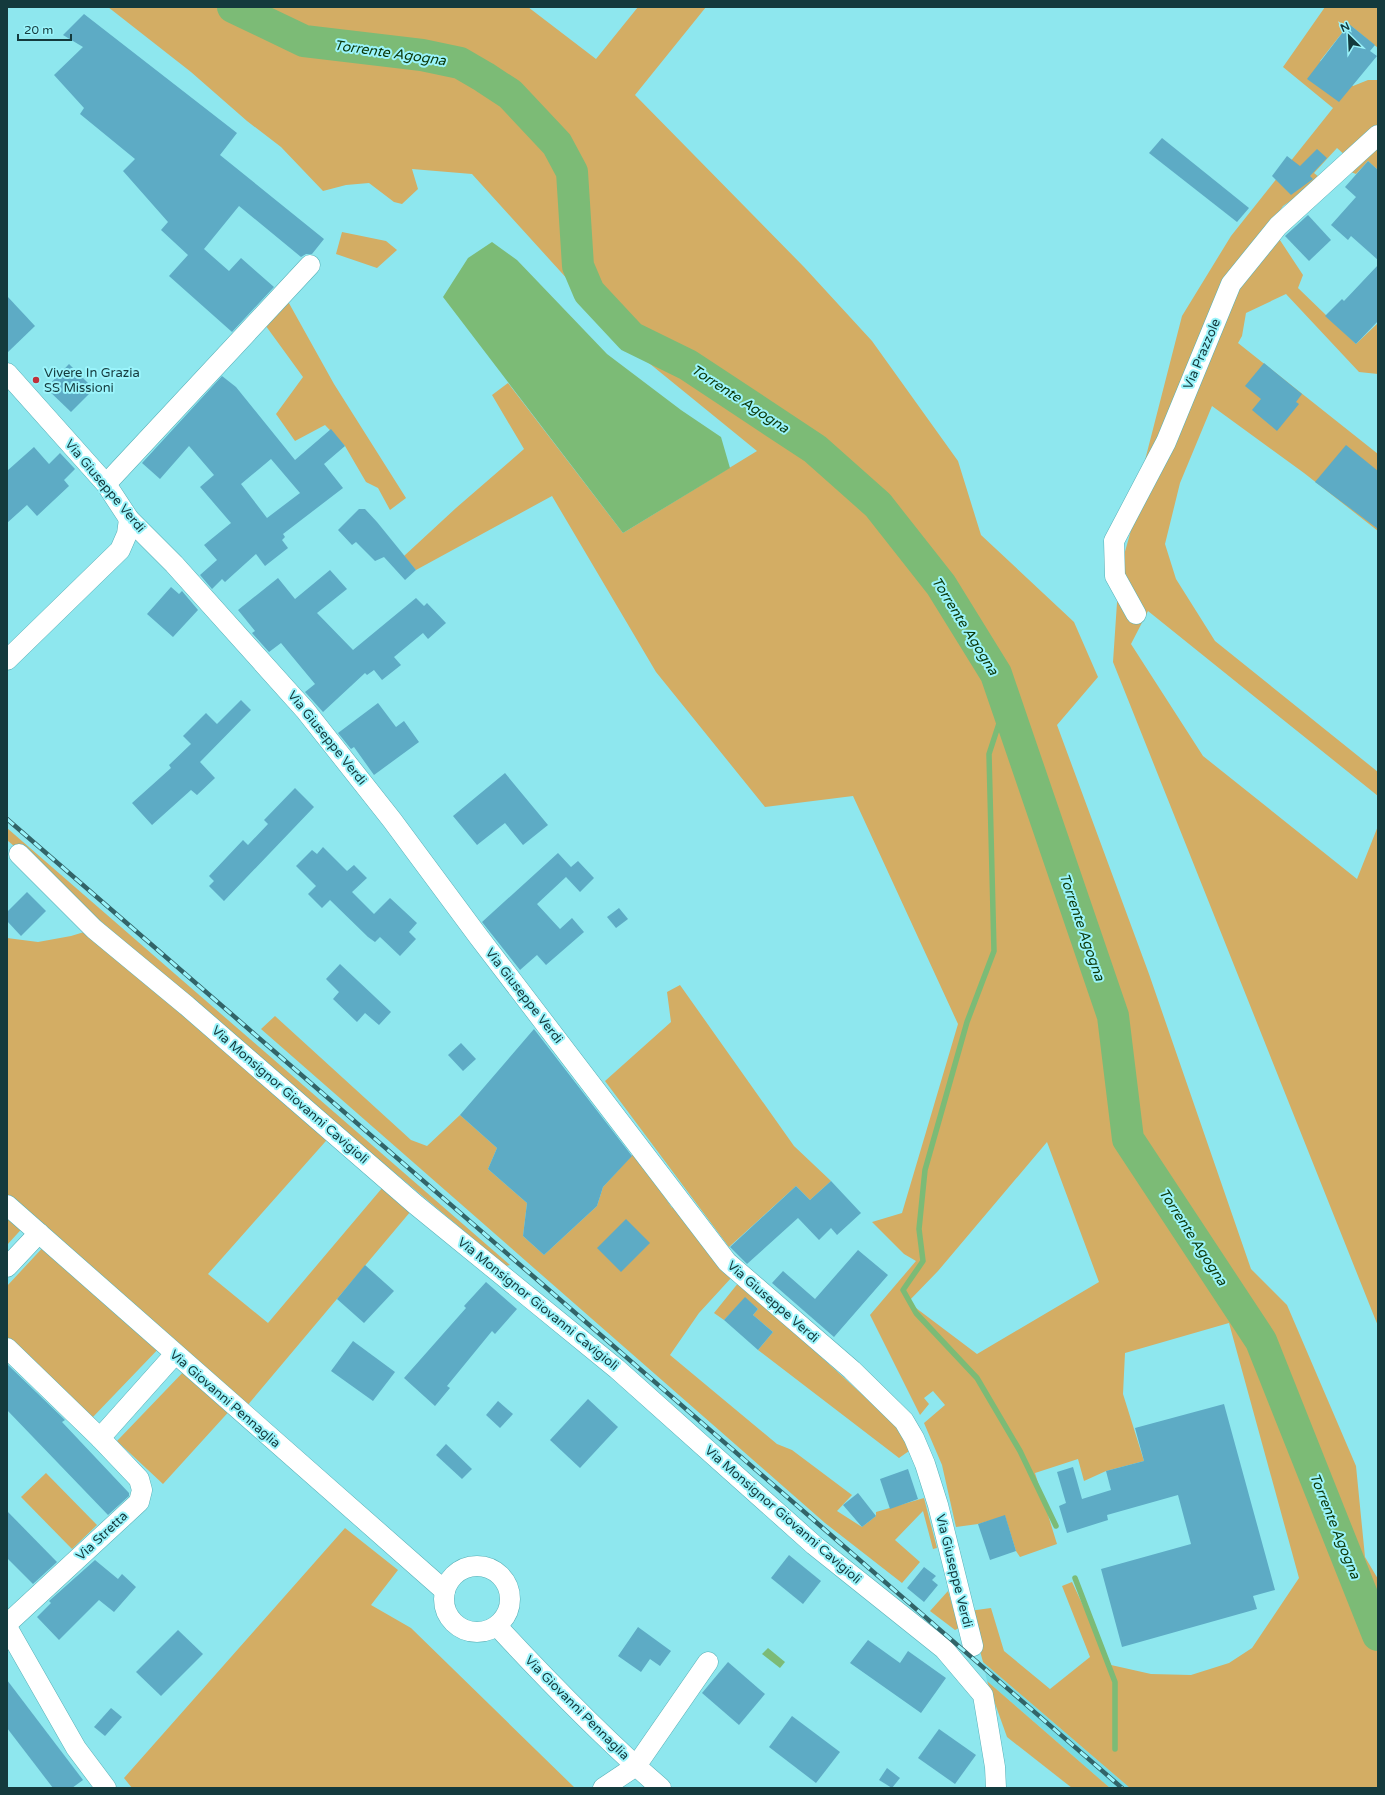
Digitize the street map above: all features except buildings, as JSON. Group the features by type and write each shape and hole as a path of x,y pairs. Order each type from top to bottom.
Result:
{"street":[{"name":"Via Prazzole","path":"1136,614 1114,576 1114,541 1166,442 1231,284 1278,226 1378,135"},
{"path":"106,484 310,265"},
{"name":"Via Giuseppe Verdi","path":"7,373 106,484 129,519 174,564 305,710 392,820 478,936 727,1262 852,1370 904,1420 914,1438 925,1464 938,1505 973,1646"},
{"path":"7,660 120,550 128,534 129,519"},
{"name":"Via Monsignor Giovanni Cavigioli","path":"19,854 94,929 193,1011 416,1205 617,1369 814,1545 944,1649 983,1695 995,1767 996,1788"},
{"name":"Via Giovanni Pennaglia","path":"7,1205 445,1591"},
{"path":"7,1267 38,1233"},
{"name":"Via Stretta","path":"7,1348 100,1438 139,1479 142,1490 139,1502 7,1626 76,1748 106,1788"},
{"path":"100,1438 175,1354"},
{"path":"471,1566 484,1566 496,1571 505,1580 510,1592 510,1605 505,1617 496,1626 484,1632 471,1632 458,1627 449,1617 444,1604 445,1591 450,1579 460,1571 471,1566"},
{"name":"Via Giovanni Pennaglia","path":"496,1626 561,1695 661,1788"},
{"path":"603,1788 636,1766 708,1662"}],"shaded area":[{"path":"108,7 528,7 596,59 638,7 706,7 635,95 804,267 872,341 958,461 981,535 1074,622 1098,677 1057,725 1149,974 1251,1269 1287,1305 1356,1466 1365,1557 1378,1579 1378,1788 1130,1788 983,1662 969,1611 991,1608 1004,1651 1050,1689 1090,1657 1062,1586 1072,1582 1111,1665 1151,1674 1191,1675 1229,1663 1252,1648 1299,1578 1229,1323 1125,1353 1123,1394 1144,1461 1106,1471 1084,1481 1078,1459 1035,1473 1057,1544 1020,1557 1016,1551 1005,1516 978,1524 956,1527 942,1465 924,1423 945,1405 933,1391 924,1398 929,1404 920,1415 870,1315 916,1261 904,1254 872,1222 902,1213 958,1024 853,796 765,807 656,672 552,496 416,570 404,556 456,508 524,449 492,395 508,383 623,533 757,451 628,346 472,174 412,169 418,189 402,204 394,202 369,183 346,185 323,191 281,147 247,121 191,72","holes":["1047,1142 1099,1282 977,1354 908,1302 938,1271"]},
{"path":"1325,7 1378,7 1378,48 1349,24 1320,61 1353,86 1368,80 1378,80 1378,129 1347,157 1337,148 1314,173 1319,177 1312,186 1283,206 1270,225 1303,275 1298,288 1356,344 1378,323 1378,374 1359,372 1286,294 1246,313 1242,336 1238,343 1378,454 1378,531 1304,473 1212,406 1180,483 1165,544 1176,579 1215,641 1378,772 1378,796 1148,611 1131,644 1203,756 1357,879 1378,826 1378,1326 1113,662 1119,573 1135,516 1143,468 1182,316 1231,236 1333,108 1283,67"},
{"path":"1378,141 1378,170 1368,161 1356,174 1351,172"},
{"path":"342,232 386,241 397,250 377,268 336,254"},
{"path":"492,242 517,260 607,354 681,410 721,437 730,468 623,533 443,297 468,258"},
{"path":"285,296 334,384 406,498 390,510 378,488 366,482 345,446 325,425 295,441 276,414 303,377 263,322"},
{"path":"7,828 510,1265 506,1266 290,1085 7,840"},
{"path":"94,929 333,1133 208,1274 268,1323 388,1181 416,1205 241,1413 233,1407 163,1484 117,1441 188,1367 163,1344 92,1418 7,1340 7,1286 48,1242 27,1223 7,1245 7,938 38,942 71,936"},
{"path":"680,985 794,1146 831,1181 810,1200 796,1186 729,1247 605,1081 671,1022 667,992"},
{"path":"275,1016 411,1140 427,1146 460,1115 497,1148 488,1169 527,1203 523,1236 544,1255 597,1206 603,1187 635,1152 672,1208 676,1206 732,1277 699,1313 670,1355 777,1444 792,1450 852,1495 837,1511 862,1527 876,1516 876,1512 924,1498 937,1548 933,1549 923,1511 895,1540 920,1562 902,1583 825,1523 261,1029"},
{"path":"739,1282 888,1418 900,1432 909,1451 899,1458 758,1350 773,1332 753,1315 758,1309 745,1298 724,1320 714,1313"},
{"path":"46,1473 97,1525 72,1549 21,1497"},
{"path":"345,1528 398,1570 371,1605 411,1628 575,1788 132,1788 124,1778"},
{"path":"948,1591 959,1628 955,1630 930,1611"},
{"path":"768,1648 785,1662 780,1668 762,1654"},
{"path":"983,1662 1130,1788 1110,1788 987,1681"},
{"path":"987,1681 1110,1788 1072,1788 1007,1737"}],"waterway":[{"name":"Torrente Agogna","path":"233,7 304,41 422,55 460,63 510,94 557,144 572,172 578,266 589,292 631,337 688,365 815,449 878,505 941,585 996,674 1113,1016 1128,1139 1261,1341 1378,1635"},
{"path":"1006,702 989,754 994,951 967,1022 925,1170 919,1229 923,1261 903,1290 916,1313 977,1378 1020,1451 1056,1526"},
{"path":"1075,1578 1115,1682 1115,1749"}],"railway":[{"path":"7,819 1122,1788"}],"place":[{"name":"Vivere In Grazia SS Missioni","path":"36,380"}]}
